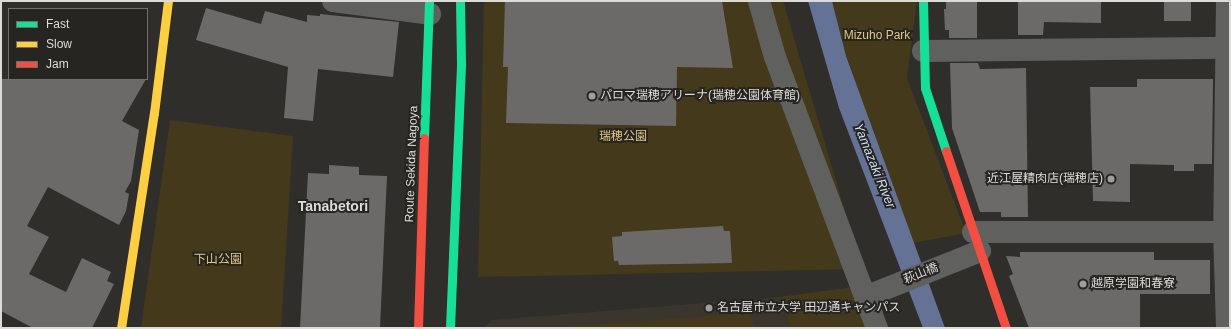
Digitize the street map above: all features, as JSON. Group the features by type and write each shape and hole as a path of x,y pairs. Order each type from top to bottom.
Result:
{"street":[{"path":"120,328 154,113 168,1"},
{"path":"333,1 430,7"},
{"path":"450,328 461,63 460,1"},
{"path":"759,1 775,56 872,294 877,328"},
{"path":"922,1 925,88 972,247 1006,328"},
{"path":"1227,1 1227,328"},
{"name":"Route Sekida Nagoya","path":"418,328 430,7"},
{"path":"923,51 1228,48"},
{"path":"972,247 1227,232"},
{"name":"萩山橋","path":"872,294 972,247"}],"shaded area":[{"name":"名古屋市立大学 田辺通キャンパス","path":"779,297 791,328 484,328 492,320"}],"green space":[{"name":"瑞穂公園","path":"484,1 783,1 862,269 478,277"},
{"name":"Mizuho Park","path":"832,1 917,1 907,78 966,233 913,243 846,56"},
{"name":"下山公園","path":"170,120 293,136 281,328 141,328"},
{"path":"854,287 868,328 791,328 779,297"},
{"path":"749,313 755,328 547,328"}],"water":[{"name":"Yamazaki River","path":"808,1 832,1 846,56 945,328 923,328 839,108"}],"building":[{"name":"パロマ瑞穂アリーナ(瑞穂公園体育館)","path":"505,1 722,1 733,68 677,67 676,126 506,123 508,67 503,67"},
{"path":"946,1 977,1 977,38 949,38 949,30 945,30 944,9 946,9"},
{"path":"1018,1 1101,1 1101,23 1044,22 1043,35 1018,35"},
{"path":"1164,1 1191,1 1191,21 1164,21"},
{"path":"206,8 261,24 265,11 307,22 307,15 320,16 320,14 399,22 393,77 318,69 313,121 284,118 288,67 196,40"},
{"path":"950,63 978,63 980,69 1026,68 1028,217 1001,217 1001,212 980,212 952,128"},
{"path":"1,79 145,80 122,121 139,130 131,181 125,192 129,194 126,211 119,225 48,187 27,226 49,237 29,274 66,292 82,258 111,272 107,281 114,284 92,328 33,328 1,311"},
{"path":"1137,79 1213,79 1212,164 1194,164 1194,171 1174,171 1174,165 1130,164 1130,202 1093,201 1090,87 1137,87"},
{"path":"329,165 359,167 359,175 387,176 380,328 300,328 308,173 329,174"},
{"path":"723,226 724,231 730,231 732,263 619,265 618,261 614,261 612,237 622,236 622,232"},
{"name":"越原学園和春寮","path":"1020,252 1154,252 1154,260 1210,260 1210,294 1140,294 1140,328 1029,328 1009,276 1013,274 1006,256 1020,257"}],"traffic: fast":[{"path":"424,138 429,1"},
{"path":"450,328 461,63 460,1"},
{"path":"923,1 925,88 946,151"}],"traffic: slow":[{"path":"121,328 154,113 168,1"}],"traffic: jam":[{"path":"418,328 424,138"},
{"path":"946,151 1006,328"}],"place":[{"name":"パロマ瑞穂アリーナ(瑞穂公園体育館)","path":"592,96"},
{"name":"近江屋精肉店(瑞穂店)","path":"1111,179"},
{"name":"越原学園和春寮","path":"1083,284"},
{"name":"名古屋市立大学 田辺通キャンパス","path":"709,308"}],"district":[{"name":"Tanabetori","path":"333,206"}]}
